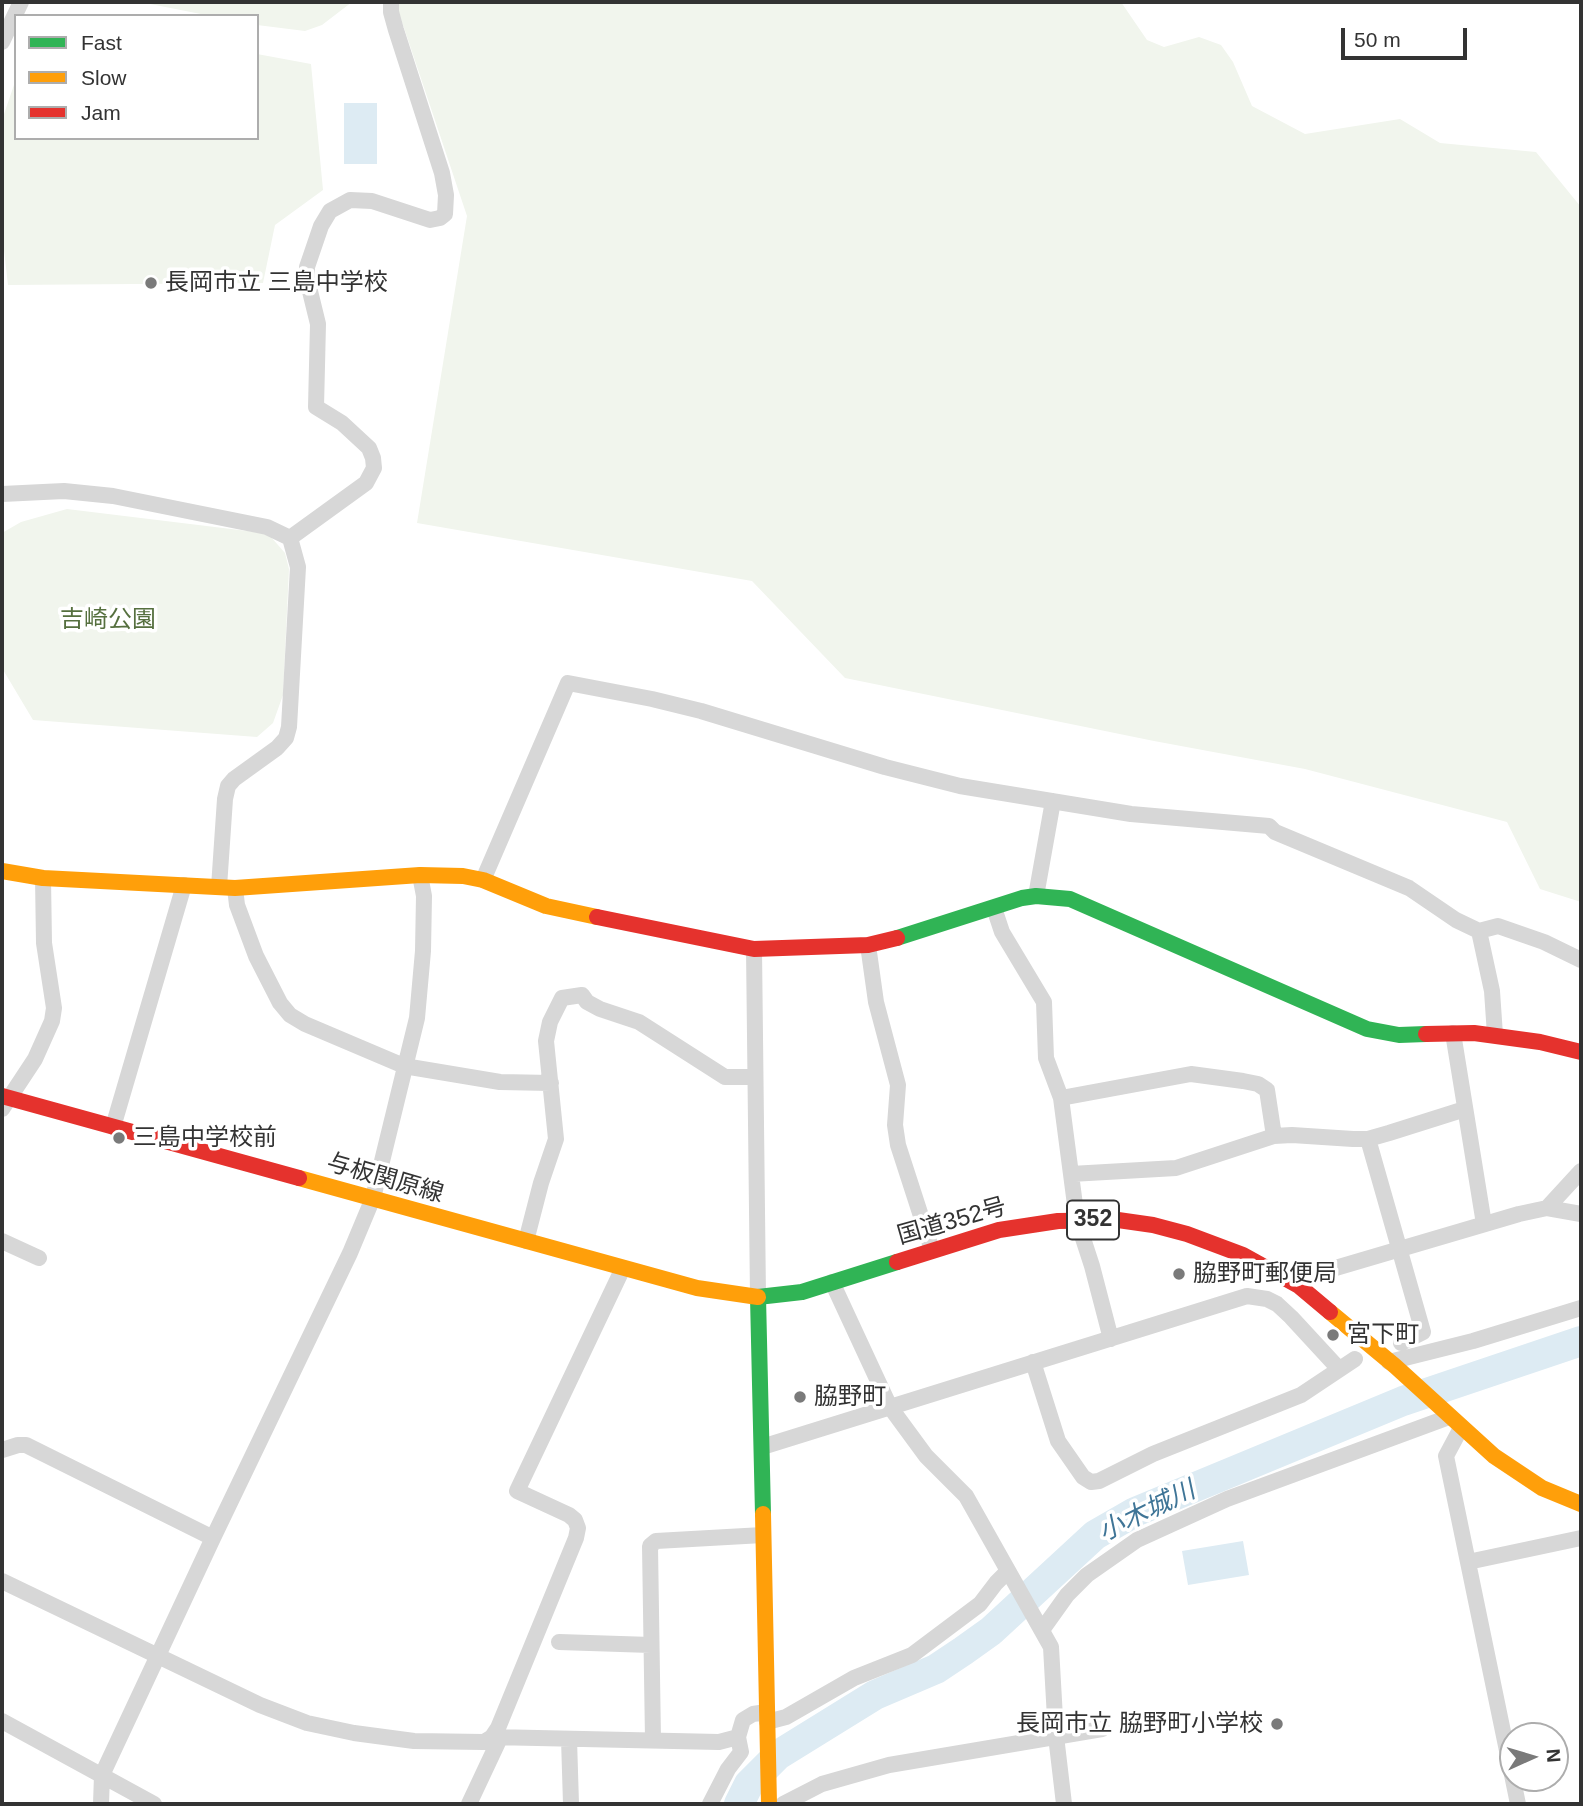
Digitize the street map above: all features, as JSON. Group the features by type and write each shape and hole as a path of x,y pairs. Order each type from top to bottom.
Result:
{"main road":[{"path":"2,871 43,878 227,887 463,876 483,880 547,906 754,949 868,946 1022,898 1070,899 1367,1029 1399,1035 1495,1035 1581,1052"},
{"name":"与板関原線","path":"4,1101 113,1127 697,1288 758,1297"},
{"name":"国道352号","path":"758,1297 787,1295 999,1230 1077,1220 1118,1220 1153,1225 1187,1234 1243,1255 1298,1286 1516,1473 1542,1488 1581,1504"},
{"path":"758,1297 767,1721 774,1802"}],"street":[{"path":"290,538 366,483 374,468 369,448 342,423 316,407 318,324 307,279 307,267 321,226 330,211 350,200 372,201 430,220 446,214 442,173 396,30 391,2"},
{"path":"2,42 14,17"},
{"path":"2,494 64,491 113,496 267,527 290,538 298,567 289,727 286,738 277,748 234,779 228,786 225,799 227,887 237,905 256,956 280,1003 290,1015 305,1024 404,1066 500,1082 551,1083"},
{"path":"483,880 568,683 701,711 885,767 960,786 1131,814 1269,825 1275,832 1409,888 1456,920 1479,931 1498,926 1544,942 1581,960"},
{"path":"1035,897 1053,801"},
{"path":"101,1804 102,1775 350,1253 373,1198 417,1018 423,951 424,895 420,876"},
{"path":"4,1101 35,1059 52,1021 54,1008 44,943 43,878"},
{"path":"113,1127 184,885"},
{"path":"994,908 1002,932 1044,1002 1046,1058 1061,1098 1077,1220 1111,1339"},
{"path":"1479,931 1492,991 1495,1035"},
{"path":"868,946 876,1002 898,1085 895,1125 898,1145 932,1250"},
{"path":"754,949 758,1297"},
{"path":"526,1241 556,1139 546,1041 550,1022 562,998 582,995 587,1002 600,1009 639,1022 724,1077 755,1077"},
{"path":"1453,1033 1484,1224"},
{"path":"1061,1098 1191,1074 1243,1081 1258,1084 1267,1090 1274,1136"},
{"path":"1071,1174 1176,1168 1274,1136 1368,1139 1465,1109"},
{"path":"1368,1139 1423,1332 1401,1343"},
{"path":"1547,1208 1581,1171"},
{"path":"1322,1272 1547,1208 1581,1214"},
{"path":"2,1241 39,1258"},
{"path":"469,1804 578,1528 569,1515 517,1491 623,1268"},
{"path":"832,1282 890,1407 926,1457 966,1496 1051,1647 1056,1736 1064,1804"},
{"path":"762,1447 1111,1339 1252,1291 1277,1304 1292,1317 1339,1369"},
{"path":"1392,1364 1581,1308"},
{"path":"1033,1362 1058,1441 1083,1477 1091,1482 1099,1481 1153,1454 1301,1395 1355,1359"},
{"path":"1041,1628 1087,1575 1137,1540 1227,1499 1450,1418 1446,1456 1518,1804"},
{"path":"2,1450 26,1445 213,1538"},
{"path":"653,1740 650,1546 656,1541 763,1535"},
{"path":"1468,1562 1581,1538"},
{"path":"710,1804 728,1769 741,1752 738,1737 743,1720 753,1714 767,1721 786,1717 854,1678 912,1655 980,1604 996,1583 1010,1574"},
{"path":"2,1581 260,1705 307,1723 354,1733 414,1741 484,1742 496,1738 719,1742 738,1737"},
{"path":"559,1642 651,1645"},
{"path":"2,1721 154,1804"},
{"path":"774,1802 822,1784 889,1765 1102,1729"},
{"path":"569,1739 571,1804"}],"green space":[{"path":"140,2 352,2 322,25 305,31 259,25 259,14 201,14"},
{"path":"398,2 1121,2 1147,40 1164,47 1199,37 1221,45 1233,62 1252,106 1305,134 1400,119 1440,143 1536,152 1581,207 1581,902 1540,889 1507,822 1305,769 845,678 752,581 417,523 467,216 397,7"},
{"path":"259,54 311,64 323,190 275,225 263,283 8,285 2,233 2,120 14,85 14,140 259,140"},
{"name":"吉崎公園","path":"67,509 264,533 271,537 285,553 289,569 283,695 273,723 257,737 33,720 2,668 2,533 21,522"}],"shaded area":[{"path":"344,103 377,103 377,164 344,164"},
{"path":"1243,1541 1249,1575 1188,1585 1182,1551"}],"waterway":[{"name":"小木城川","path":"739,1804 749,1784 778,1755 875,1695 936,1669 963,1651 991,1631 1095,1535 1135,1512 1403,1401 1581,1341"}],"traffic: fast":[{"path":"897,938 1022,898 1036,896 1070,899 1367,1029 1399,1035 1426,1034"},
{"path":"763,1514 758,1297 802,1292 897,1262"}],"traffic: slow":[{"path":"2,871 43,878 235,888 420,875 463,876 483,880 546,906 597,917"},
{"path":"299,1178 697,1288 758,1297"},
{"path":"1330,1312 1395,1366 1494,1456 1542,1488 1581,1504"},
{"path":"763,1514 769,1804"}],"traffic: jam":[{"path":"597,917 754,949 868,945 897,938"},
{"path":"1426,1034 1474,1033 1540,1042 1581,1052"},
{"path":"2,1096 299,1178"},
{"path":"897,1262 999,1230 1058,1221 1118,1220 1187,1234 1243,1255 1299,1286 1330,1312"}],"place":[{"name":"長岡市立 三島中学校","path":"151,283"},
{"name":"三島中学校前","path":"119,1138"},
{"name":"脇野町郵便局","path":"1179,1274"},
{"name":"宮下町","path":"1333,1335"},
{"name":"脇野町","path":"800,1397"},
{"name":"長岡市立 脇野町小学校","path":"1277,1724"}]}
